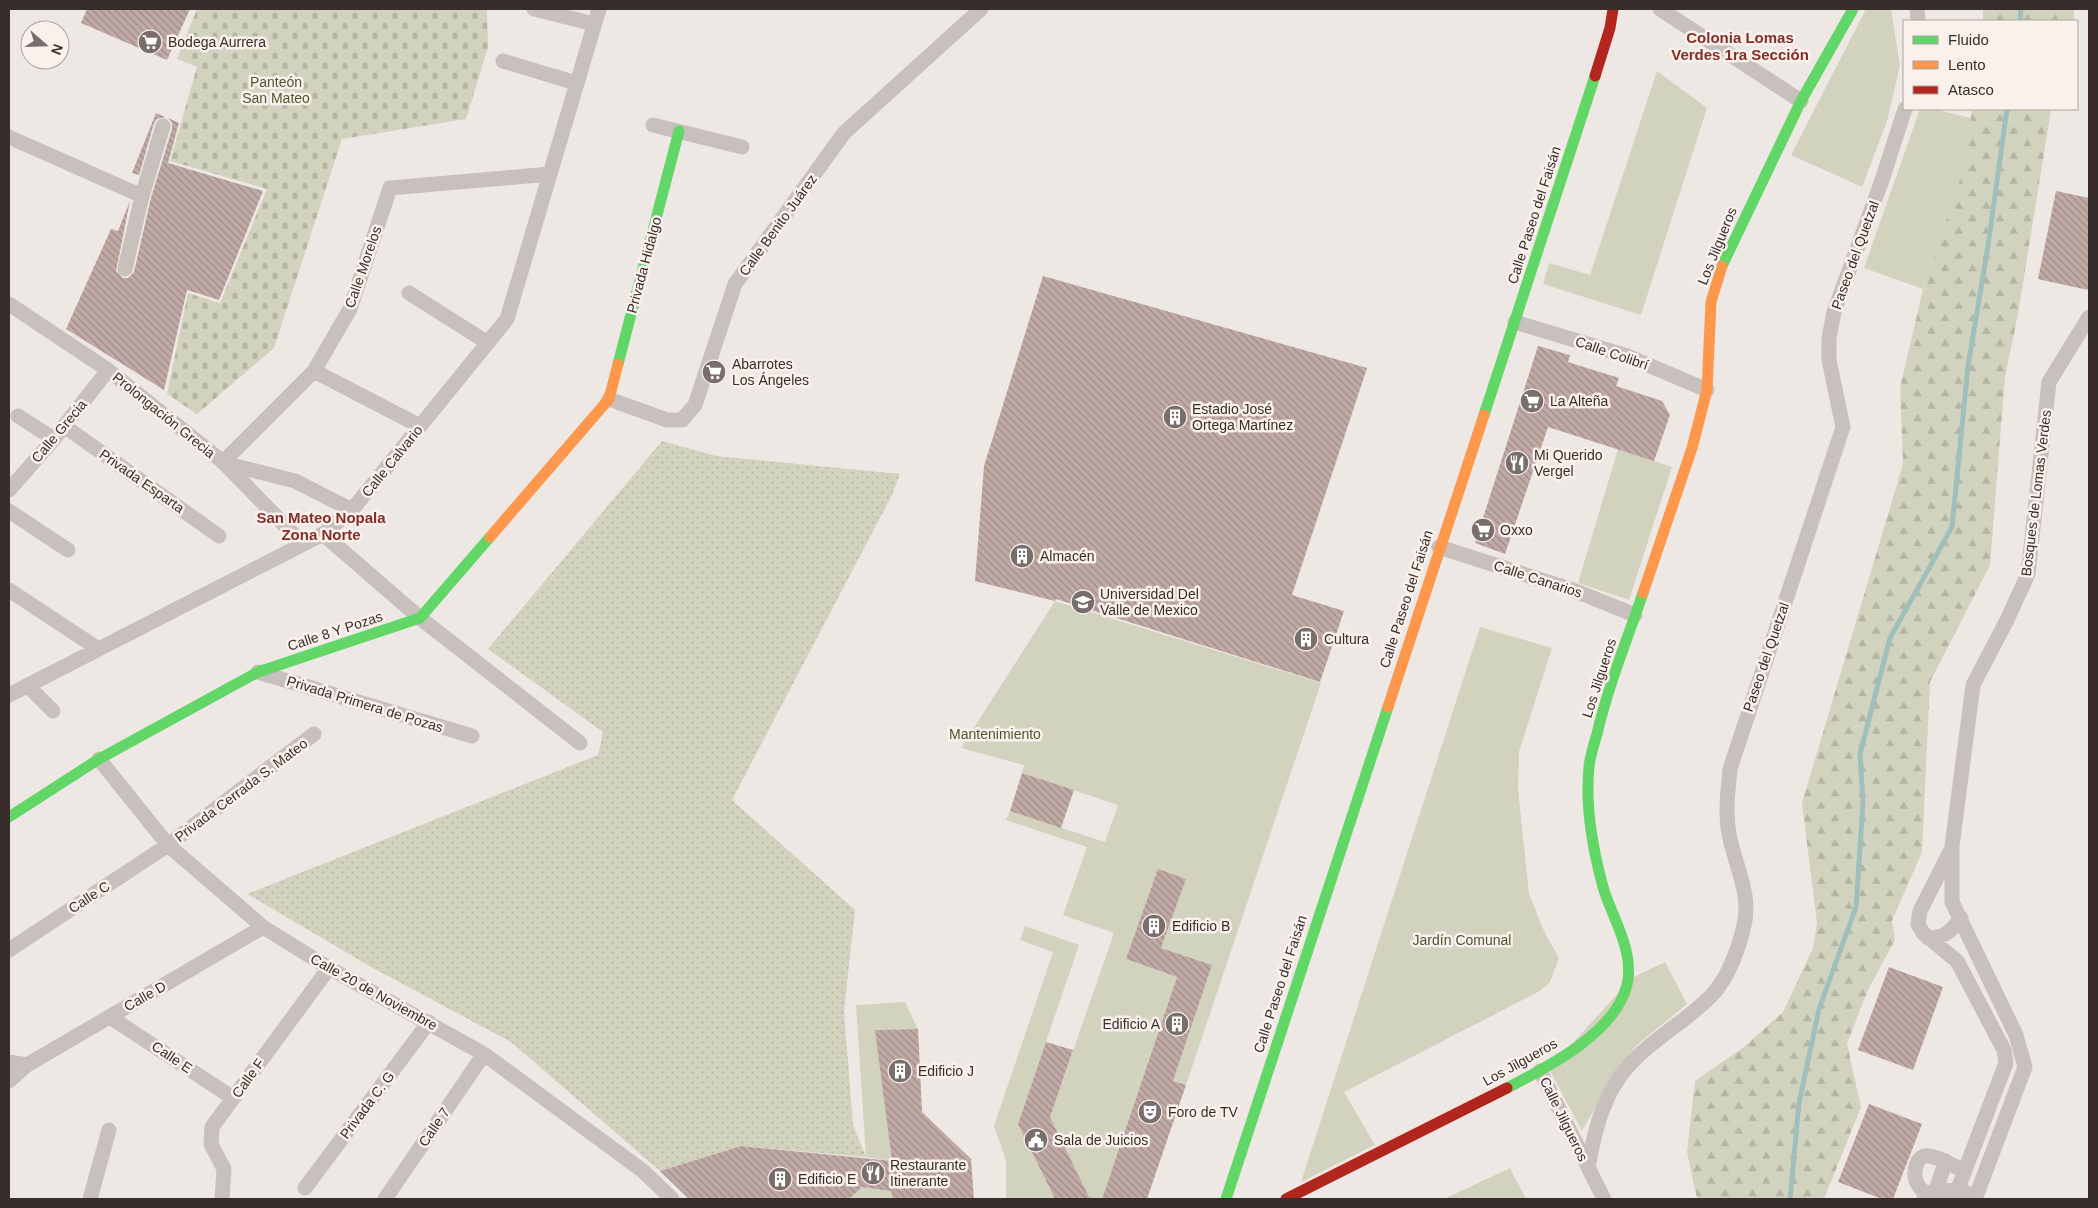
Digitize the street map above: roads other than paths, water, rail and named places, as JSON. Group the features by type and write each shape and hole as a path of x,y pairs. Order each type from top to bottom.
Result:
{"street":[{"path":"534,9 594,24"},
{"name":"Calle Calvario","path":"9,695 323,534 352,510 508,319 599,9"},
{"name":"Calle Benito Juárez","path":"609,399 667,420 682,420 695,405 736,284 838,141 981,9"},
{"name":"Calle Paseo del Faisán","path":"1226,1199 1439,547 1515,322 1610,28 1613,9"},
{"path":"1660,9 1801,101"},
{"name":"Los Jilgueros","path":"1286,1199 1540,1071 1598,1031 1618,1006 1626,985 1629,967 1626,950 1603,887 1593,837 1589,799 1589,766 1602,712 1692,448 1707,390 1711,302 1723,264 1801,101 1853,9"},
{"path":"503,62 576,83"},
{"name":"Paseo del Quetzal","path":"1588,1167 1594,1132 1602,1110 1621,1075 1649,1046 1710,997 1723,981 1743,930 1748,905 1728,833 1727,801 1730,769 1843,427 1829,360 1829,338 1834,312 1881,183 1905,110"},
{"path":"653,125 742,147"},
{"path":"125,269 142,196 163,126"},
{"name":"Privada Hidalgo","path":"609,399 679,131"},
{"path":"9,137 142,196"},
{"name":"Calle Morelos","path":"223,462 314,371 350,309 390,188 550,174"},
{"path":"410,293 488,342"},
{"name":"Prolongación Grecia","path":"9,304 108,370 223,462 303,544"},
{"name":"Bosques de Lomas Verdes","path":"1928,1195 1956,1194 1975,1198 2026,1067 2016,1035 1952,902 1952,846 1973,685 2008,620 2028,574 2050,382 2089,317"},
{"name":"Calle Colibrí","path":"1515,322 1626,356 1707,390"},
{"name":"Calle Grecia","path":"9,490 14,476 54,439 108,370"},
{"path":"314,371 420,426"},
{"path":"420,618 609,399"},
{"path":"18,416 54,439"},
{"name":"Privada Esparta","path":"64,426 219,536"},
{"path":"223,462 295,481 352,510"},
{"path":"9,511 68,550"},
{"path":"323,534 420,618 580,742"},
{"name":"Calle Canarios","path":"1439,547 1573,590 1635,615"},
{"path":"9,590 98,648"},
{"name":"Calle 8 Y Pozas","path":"9,817 98,759 258,672 420,618"},
{"name":"Privada Primera de Pozas","path":"258,672 472,736"},
{"path":"28,686 53,710"},
{"name":"Privada Cerrada S. Mateo","path":"168,845 314,734"},
{"name":"Calle 20 de Noviembre","path":"98,759 168,845 263,927 329,968 484,1054 643,1171 672,1199"},
{"name":"Calle C","path":"9,950 168,845"},
{"name":"Bosques de Lomas Verdes","path":"1920,911 1952,846"},
{"path":"1952,902 1938,901 1920,911 1918,924 1928,938 1957,961 2004,1050 2006,1064 1956,1194"},
{"path":"1928,938 1940,938 1950,932 1961,918"},
{"name":"Calle D","path":"9,1081 27,1065 263,927"},
{"name":"Calle F","path":"222,1199 224,1169 211,1144 212,1127 329,968"},
{"name":"Calle E","path":"110,1016 233,1098"},
{"name":"Privada C. G","path":"305,1188 429,1022"},
{"name":"Calle 7","path":"385,1199 484,1054"},
{"path":"9,1062 27,1065"},
{"name":"Calle Jilgueros","path":"1540,1071 1604,1199"},
{"path":"1996,1091 2014,1098"},
{"path":"90,1199 109,1130"},
{"path":"1946,1161 1928,1195 1919,1188 1914,1176 1915,1166 1926,1156 1946,1161 1965,1171"}],"waterway":[{"path":"2020,20 2021,9"},
{"path":"1790,1199 1799,1103 1819,1009 1856,907 1863,803 1860,754 1890,638 1952,527 1968,366 1988,246 2007,110"}],"place":[{"name":"Bodega Aurrera","path":"150,42"},
{"name":"Abarrotes Los Ángeles","path":"714,372"},
{"name":"La Alteña","path":"1532,401"},
{"name":"Estadio José Ortega Martínez","path":"1175,417"},
{"name":"Mi Querido Vergel","path":"1517,463"},
{"name":"Oxxo","path":"1483,530"},
{"name":"Almacén","path":"1022,556"},
{"name":"Universidad Del Valle de Mexico","path":"1083,602"},
{"name":"Cultura","path":"1306,639"},
{"name":"Edificio B","path":"1154,926"},
{"name":"Edificio A","path":"1177,1024"},
{"name":"Edificio J","path":"900,1071"},
{"name":"Foro de TV","path":"1150,1112"},
{"name":"Sala de Juicios","path":"1036,1140"},
{"name":"Restaurante Itinerante","path":"873,1173"},
{"name":"Edificio E","path":"780,1179"}],"district":[{"name":"Colonia Lomas Verdes 1ra Sección","path":"1740,46"},
{"name":"San Mateo Nopala Zona Norte","path":"321,526"}],"park label":[{"name":"Panteón San Mateo","path":"276,90"},
{"name":"Mantenimiento","path":"995,734"},
{"name":"Jardín Comunal","path":"1462,940"}]}
